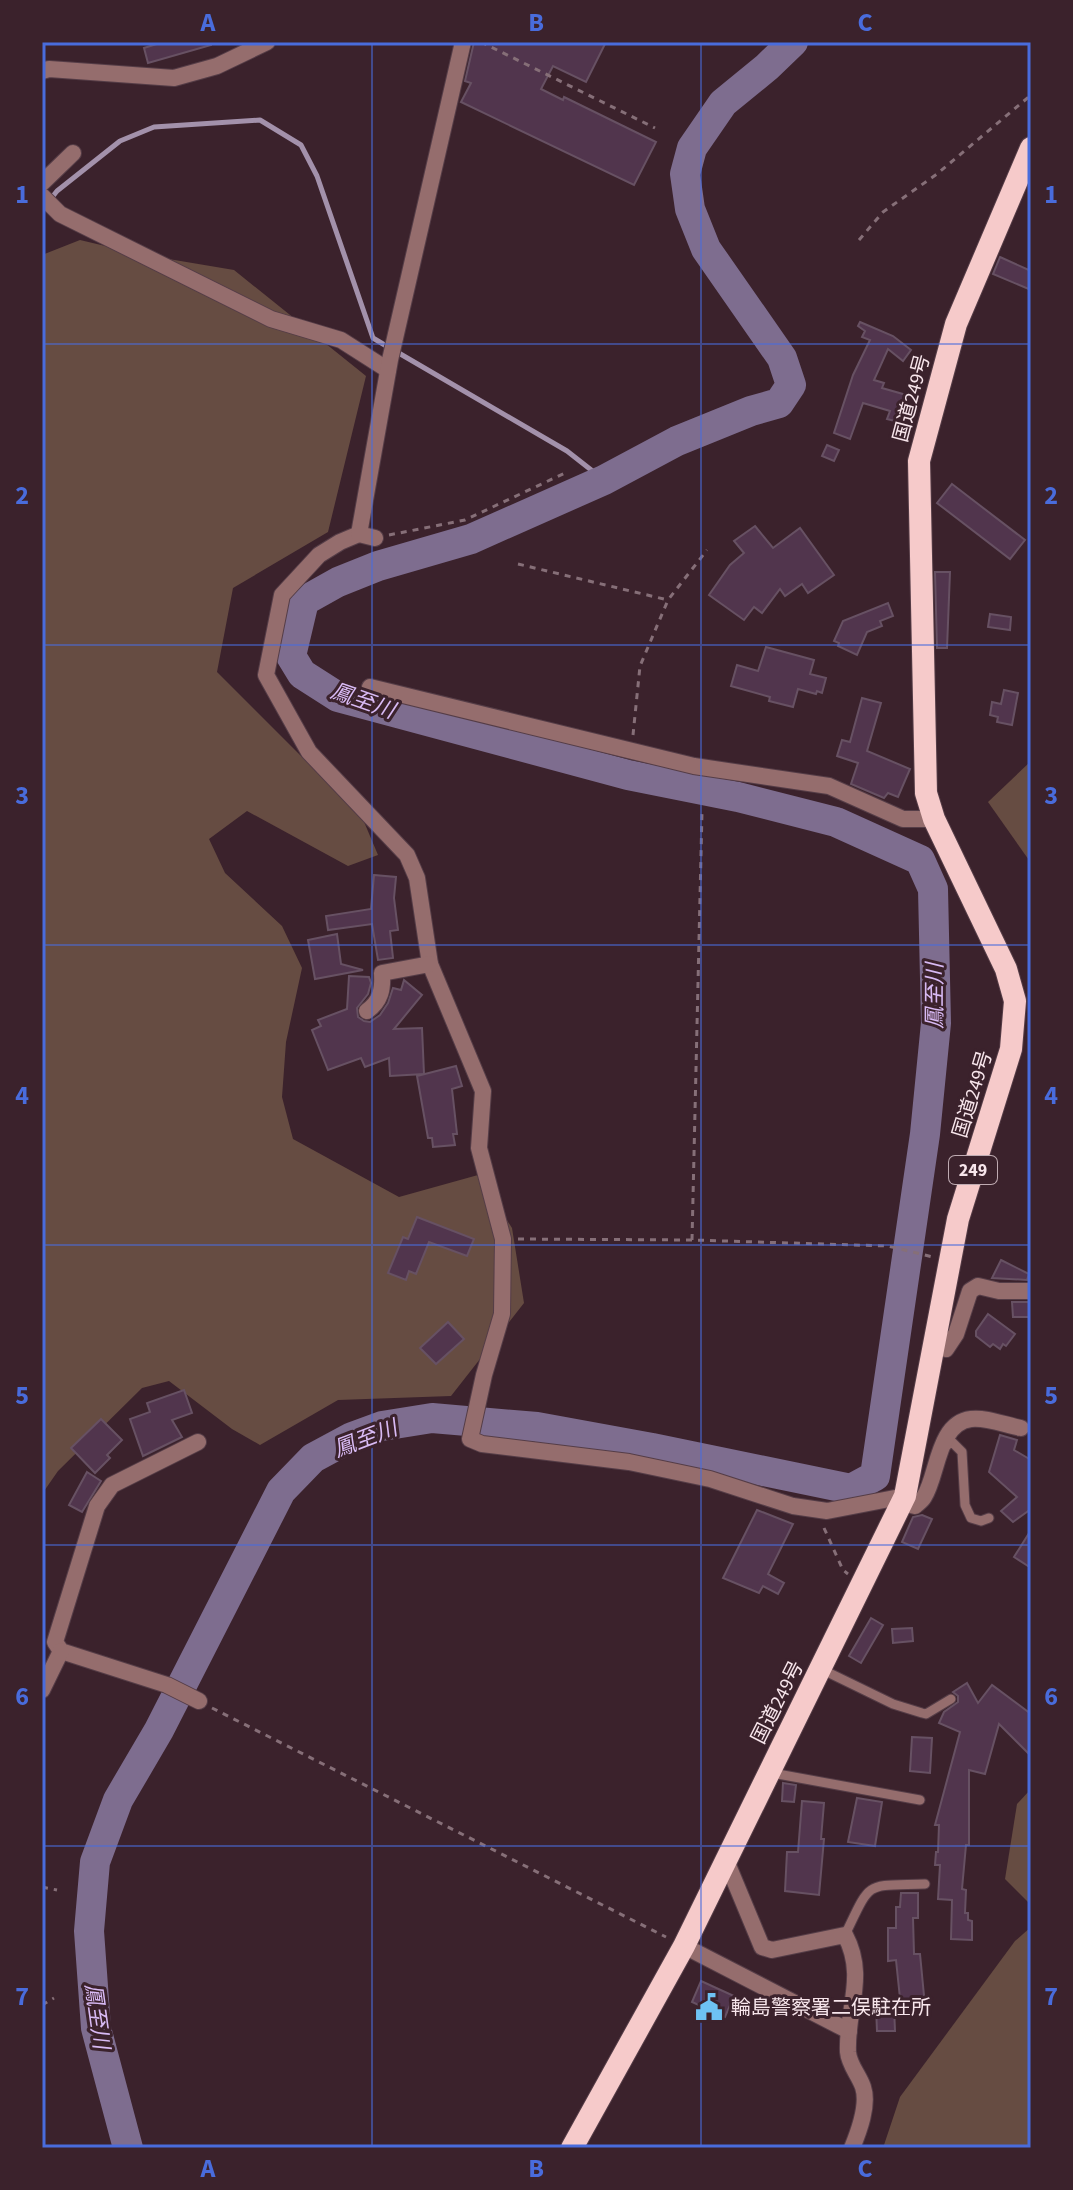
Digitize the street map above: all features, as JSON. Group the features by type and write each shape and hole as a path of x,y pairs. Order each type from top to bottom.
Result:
{"highway":[{"name":"国道249号","path":"572,2148 684,1946 904,1499 958,1219 1011,1049 1015,1001 1006,969 934,819 926,793 919,461 956,324 1031,148"}],"street":[{"path":"42,71 174,78 217,66 267,42"},
{"path":"463,42 389,365 367,536 340,542 319,555 282,595 266,675 309,752 407,855 417,878 430,964 483,1091 479,1148 503,1239 502,1314 470,1439 482,1444 629,1462 710,1479 793,1506 827,1511 904,1499 915,1506 925,1497 940,1450 957,1424 969,1419 1021,1428"},
{"path":"42,183 73,153"},
{"path":"42,196 56,210 271,319 341,340 389,365"},
{"path":"370,687 694,766 829,786 903,819 934,819"},
{"path":"367,1011 381,995 382,973 430,964"},
{"path":"933,1346 946,1349 956,1334 970,1291 978,1286 999,1291 1031,1291"},
{"path":"42,1690 97,1506 112,1485 198,1442"},
{"path":"53,1645 167,1685 199,1701"},
{"path":"725,1858 762,1947 772,1950 845,1935 854,1951 857,1984 848,2057 864,2089 861,2124 852,2148"},
{"path":"684,1946 849,2031"}],"lane":[{"path":"940,1450 952,1442 962,1452 965,1505 971,1518 981,1521 989,1518"},
{"path":"821,1669 893,1704 926,1714 951,1699"},
{"path":"769,1772 920,1800"},
{"path":"845,1935 867,1890 875,1885 925,1884"}],"path":[{"path":"481,42 655,128"},
{"path":"859,240 883,212 937,174 1031,95"},
{"path":"367,536 465,520 565,473"},
{"path":"630,750 640,666 668,600 707,550"},
{"path":"518,564 668,600"},
{"path":"692,1240 702,812"},
{"path":"503,1239 692,1240 888,1246 949,1260"},
{"path":"816,1510 843,1570 862,1584"},
{"path":"199,1701 684,1946"},
{"path":"42,1887 57,1890"},
{"path":"42,2005 54,1998"}],"shaded area":[{"path":"80,240 139,254 234,270 366,376 328,532 233,588 217,672 362,817 378,855 348,866 247,811 209,839 225,873 282,926 302,968 286,1042 282,1097 293,1139 399,1197 478,1175 512,1228 524,1303 451,1396 338,1400 260,1445 232,1429 169,1381 142,1388 58,1471 42,1494 42,255"},
{"path":"1031,761 1031,863 988,802"},
{"path":"1031,1789 1031,1905 1005,1879 1017,1804"},
{"path":"1031,1927 1031,2148 883,2148 900,2097 1015,1941"}],"building":[{"path":"163,42 211,42 211,45 148,63 144,48"},
{"path":"474,42 606,42 586,82 553,66 541,89 656,142 634,185 461,102 471,83 465,81"},
{"path":"1000,257 1031,271 1031,290 993,274"},
{"path":"860,322 893,336 911,350 903,361 888,349 874,380 884,383 882,388 910,396 903,423 887,419 890,411 863,403 850,439 834,433 853,375 870,340 862,337 865,331 858,326"},
{"path":"827,445 839,450 834,461 822,456"},
{"path":"952,484 1025,540 1010,559 937,503"},
{"path":"755,526 773,548 800,528 834,575 808,593 802,584 785,596 780,589 762,613 754,607 744,620 709,595 730,565 744,553 734,541"},
{"path":"935,572 950,572 947,648 937,648"},
{"path":"888,603 893,616 880,621 882,626 867,632 857,655 834,641 843,621"},
{"path":"990,614 1011,617 1010,630 988,627"},
{"path":"766,647 814,660 810,674 826,678 822,693 798,689 793,707 731,686 737,665 758,671"},
{"path":"1004,690 1018,693 1012,725 997,722 998,717 990,715 992,702 1001,704"},
{"path":"862,698 881,703 867,751 910,769 898,797 888,793 884,798 851,784 858,763 837,756 842,740 850,742"},
{"path":"374,875 396,877 394,898 398,930 390,931 393,958 378,960 372,924 328,930 326,916 371,909"},
{"path":"337,934 341,964 363,970 315,979 308,940"},
{"path":"349,976 369,977 371,983 368,994 357,1008 358,1017 364,1021 370,1022 380,1015 393,988 401,990 404,980 422,995 394,1029 422,1028 424,1074 390,1076 389,1058 365,1067 361,1058 328,1070 312,1030 321,1026 318,1020 347,1009"},
{"path":"456,1066 462,1086 452,1089 457,1134 453,1134 455,1145 433,1147 432,1138 428,1138 417,1076"},
{"path":"417,1217 474,1239 467,1256 429,1242 416,1274 409,1271 406,1280 388,1273 403,1237 408,1239"},
{"path":"1001,1260 1029,1274 1027,1280 992,1278"},
{"path":"1012,1302 1031,1302 1031,1317 1013,1317"},
{"path":"988,1314 1015,1334 1000,1349 993,1344 990,1347 976,1336"},
{"path":"448,1322 464,1339 436,1364 420,1348"},
{"path":"184,1390 192,1413 172,1420 182,1437 143,1456 130,1419 150,1412 147,1403"},
{"path":"101,1419 122,1440 95,1473 71,1448"},
{"path":"1000,1435 1017,1440 1014,1450 1031,1460 1031,1509 1013,1522 1001,1511 1017,1497 989,1472"},
{"path":"87,1472 101,1481 82,1512 69,1505"},
{"path":"757,1510 793,1524 768,1574 784,1583 778,1594 763,1586 759,1593 723,1578"},
{"path":"922,1515 932,1519 918,1549 902,1542 913,1517"},
{"path":"1031,1530 1031,1568 1014,1557"},
{"path":"871,1618 883,1625 861,1663 849,1656"},
{"path":"912,1628 913,1641 893,1643 892,1629"},
{"path":"967,1683 978,1703 992,1685 1031,1714 1031,1756 999,1724 985,1774 969,1770 969,1845 966,1845 962,1889 966,1890 965,1913 972,1921 972,1940 951,1939 952,1900 938,1899 940,1865 935,1865 939,1825 935,1825 960,1732 939,1723 944,1712 958,1702 958,1696 953,1692"},
{"path":"912,1737 932,1738 930,1773 910,1771"},
{"path":"783,1783 796,1785 794,1802 782,1801"},
{"path":"857,1798 882,1802 875,1846 848,1842"},
{"path":"802,1801 824,1803 819,1895 785,1891 787,1852 798,1852"},
{"path":"901,1893 918,1893 918,1918 913,1918 914,1954 920,1954 925,2006 901,2008 896,1960 888,1961 888,1928 896,1928 896,1907 900,1907"},
{"path":"701,1981 734,1996 725,2017 692,2002"},
{"path":"876,2007 894,2007 895,2031 877,2031"}],"waterway":[{"name":"鳳至川","path":"128,2148 96,2028 89,1931 95,1862 118,1800 159,1730 281,1491 313,1458 352,1437 382,1426 432,1418 537,1427 851,1489 875,1476 925,1134 936,1023 933,889 920,860 836,822 738,797 628,775 338,697 302,674 291,656 304,601 338,582 378,566 471,539 604,480 677,441 779,403 791,385 782,358 706,249 690,209 685,174 692,148 723,103 793,42"},
{"path":"42,210 57,191 120,141 154,127 260,120 301,145 317,176 373,338 388,347"},
{"path":"397,352 567,451 604,480"}],"place":[{"name":"輪島警察署二俣駐在所","path":"709,2007"}]}
